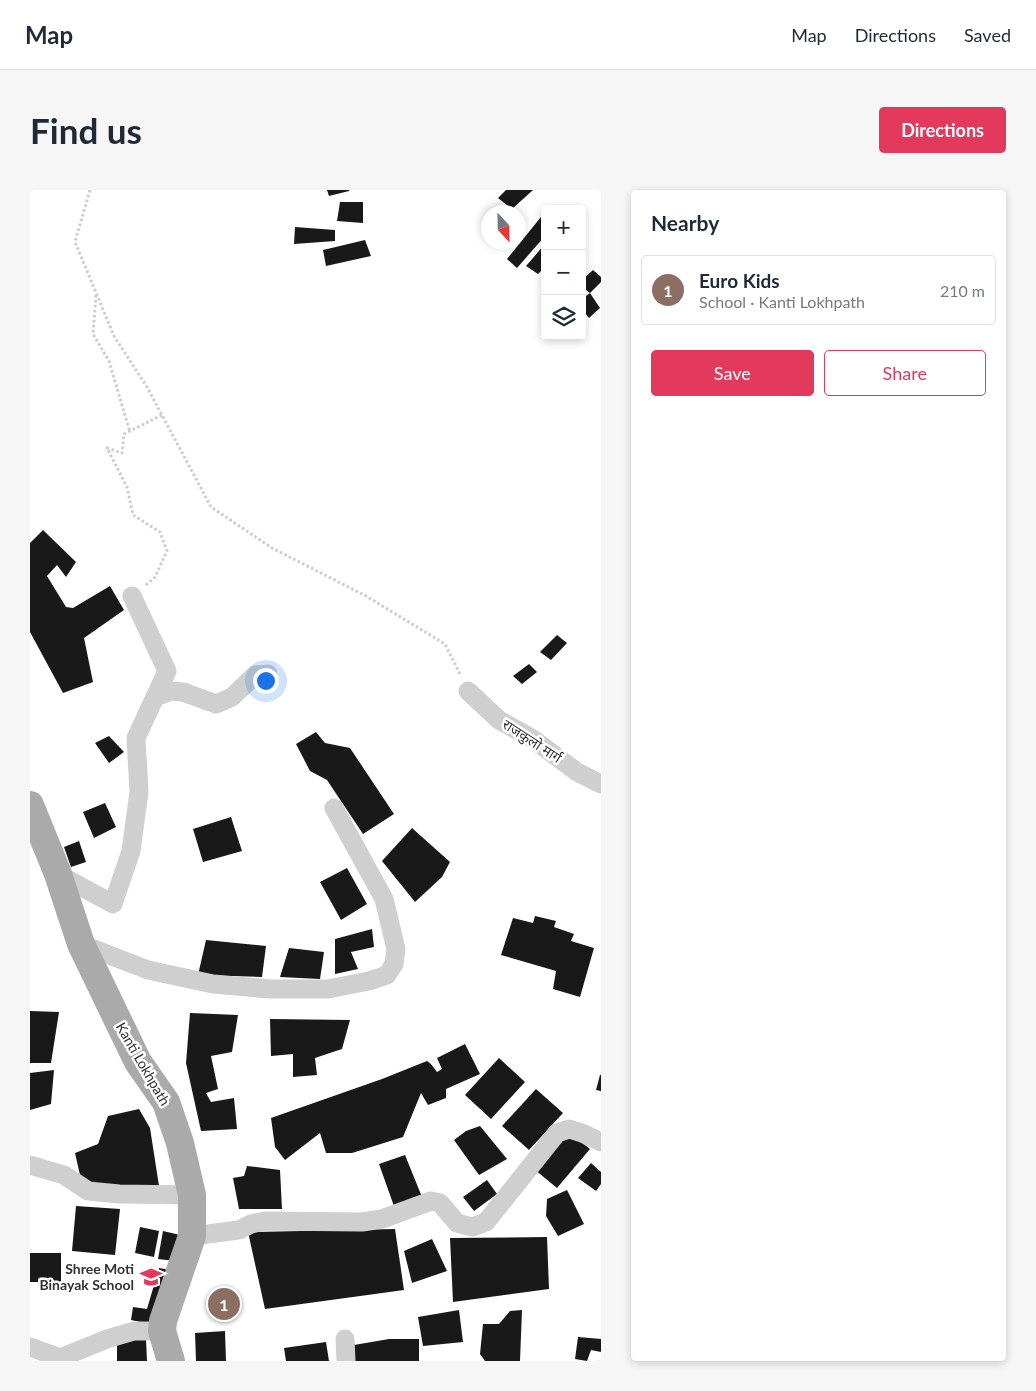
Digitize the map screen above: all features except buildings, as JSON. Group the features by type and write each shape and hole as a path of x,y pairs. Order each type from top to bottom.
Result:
{"main road":[{"name":"Kanti Lokhpath","path":"30,805 58,874 81,944 138,1062 166,1102 180,1142 192,1195 192,1236 163,1321 162,1331"},
{"path":"162,1331 171,1361"}],"street":[{"path":"58,874 113,904 131,851 139,792 136,738 167,670 132,596"},
{"path":"155,697 171,690 183,692 216,704 232,697 255,675 268,674"},
{"name":"राजकुलो मार्ग","path":"468,690 499,720 541,744 577,772 601,784"},
{"path":"81,944 148,970 213,984 270,989 328,989 369,981 387,974 394,964 396,950 384,899 334,808"},
{"path":"192,1236 239,1230 251,1224 265,1221 362,1222 382,1219 431,1201 440,1204 457,1223 472,1227 486,1222 557,1133 569,1129 582,1132 601,1142"},
{"path":"30,1165 64,1175 88,1192 192,1195"},
{"path":"30,1347 60,1358 134,1331 162,1331"},
{"path":"345,1339 346,1361"}],"path":[{"path":"90,190 75,242 114,336 147,387 211,507 272,548 366,596 445,644 468,690"},
{"path":"96,292 93,334 109,361 130,432"},
{"path":"132,596 155,577 167,551 160,532 133,515 127,487 107,448 122,453 124,434 162,415"}],"place":[{"name":"Shree Moti Binayak School","path":"151,1277"},
{"name":"Euro Kids","path":"224,1304"}]}
